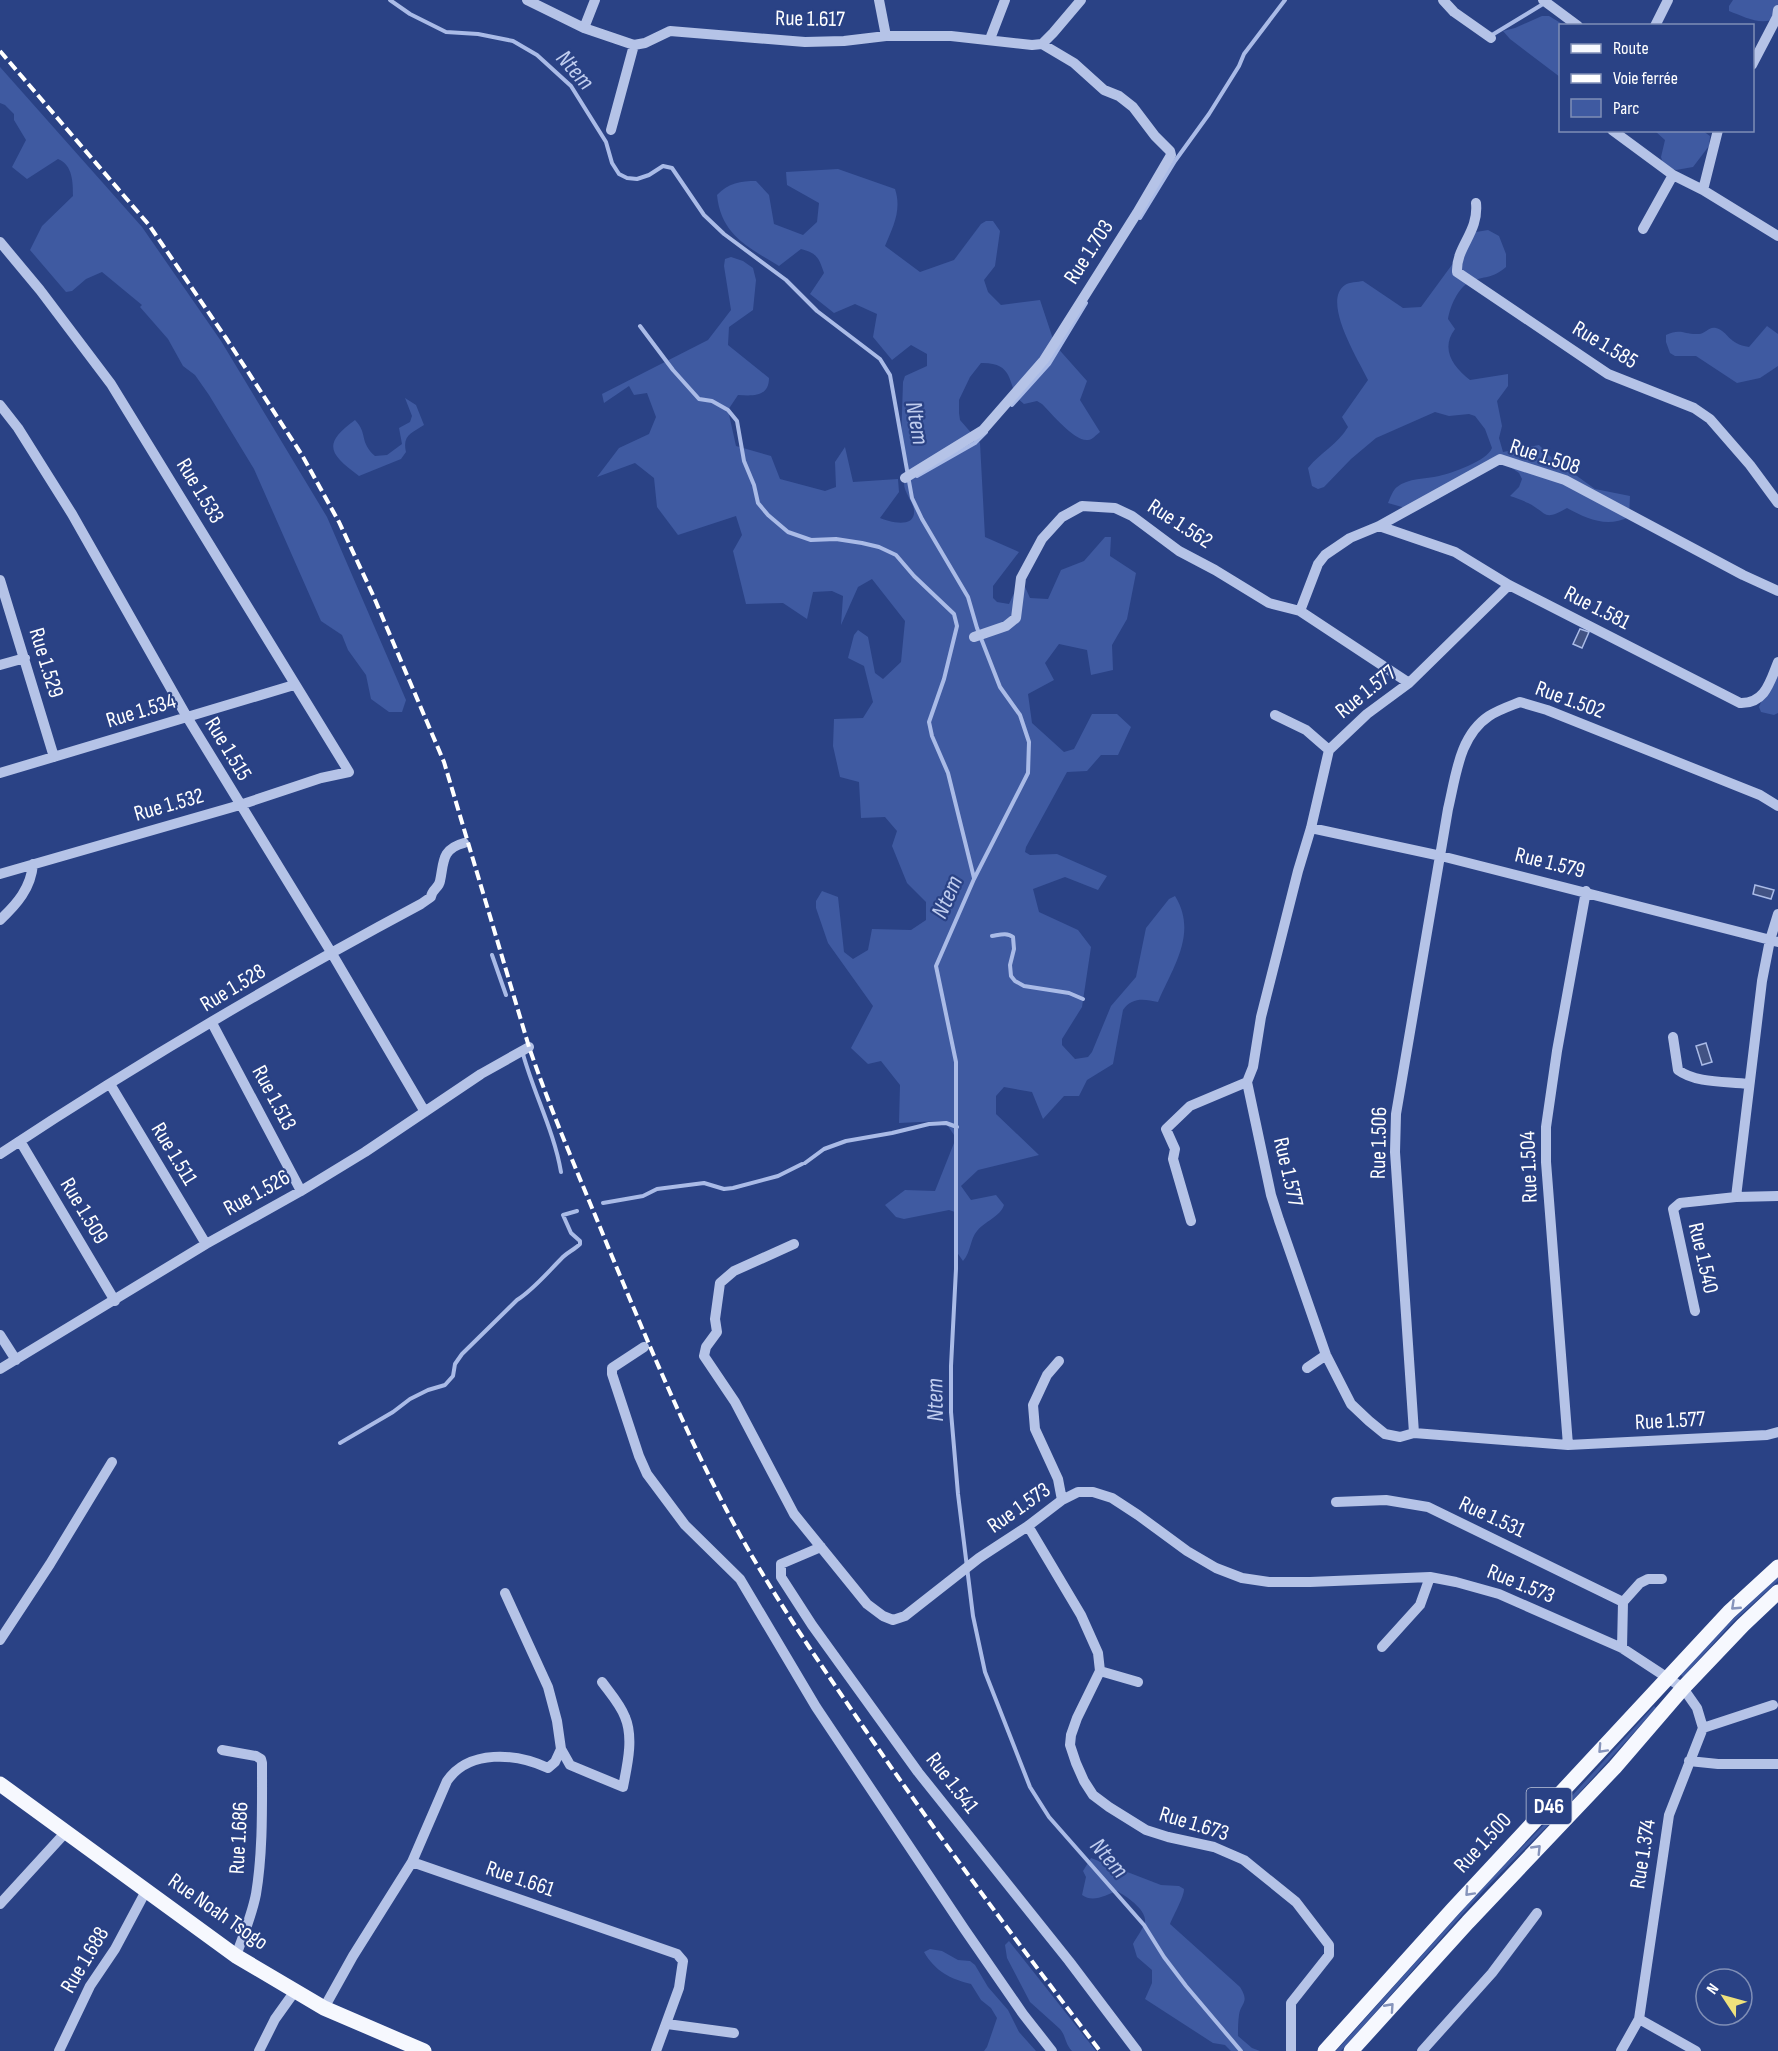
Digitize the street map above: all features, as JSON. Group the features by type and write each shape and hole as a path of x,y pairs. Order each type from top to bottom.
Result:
{"main road":[{"name":"Rue 1.500","path":"1325,2051 1729,1612 1778,1567"},
{"name":"Rue 1.500","path":"1352,2051 1468,1922 1615,1767 1683,1688 1778,1592"},
{"name":"Rue Noah Tsogo","path":"0,1784 236,1956 324,2008 424,2051"}],"street":[{"path":"527,0 584,28 634,45 611,130"},
{"path":"584,28 596,0"},
{"path":"879,0 886,36"},
{"path":"990,39 1005,0"},
{"path":"1042,44 1081,0"},
{"path":"1443,0 1454,12 1491,38"},
{"path":"1543,0 1575,24"},
{"path":"1656,24 1668,0"},
{"path":"1754,61 1778,15"},
{"name":"Rue 1.617","path":"634,45 645,43 670,31 805,42 844,41 886,36 951,36 1032,45 1042,44"},
{"name":"Rue 1.703","path":"904,478 983,430 1044,360 1171,155 1133,107 1119,96 1104,90 1074,63 1042,44"},
{"path":"1615,132 1673,175 1703,190 1778,236"},
{"path":"1703,190 1718,132"},
{"path":"1643,229 1673,175"},
{"name":"Rue 1.585","path":"1476,202 1476,223 1458,259 1457,272 1608,374 1694,408 1710,418 1750,465 1778,503"},
{"name":"Rue 1.533","path":"0,242 40,290 111,384 349,772"},
{"name":"Rue 1.515","path":"0,405 72,514 187,717 331,952 425,1112"},
{"name":"Rue 1.508","path":"1300,611 1318,564 1325,555 1350,538 1379,526 1500,459 1565,480 1743,575 1778,591"},
{"name":"Rue 1.562","path":"974,637 1006,626 1016,618 1021,578 1042,539 1062,517 1082,506 1115,508 1132,516 1179,551 1269,603 1300,611 1409,683"},
{"name":"Rue 1.581","path":"1379,526 1455,552 1509,585 1726,698 1740,703 1751,704 1765,693 1778,662"},
{"name":"Rue 1.529","path":"0,580 54,757"},
{"name":"Rue 1.577","path":"1509,585 1409,683 1367,714 1329,750 1311,828 1261,1017 1247,1083 1274,1203 1326,1355 1351,1404 1385,1434 1400,1437 1414,1433 1568,1445 1767,1436 1778,1432"},
{"path":"0,665 25,658"},
{"name":"Rue 1.534","path":"0,773 294,685"},
{"name":"Rue 1.502","path":"1441,856 1459,760 1472,731 1490,715 1520,702 1547,710 1749,791 1778,806"},
{"path":"1275,715 1306,730 1329,750"},
{"name":"Rue 1.532","path":"0,874 240,805 321,778 349,772"},
{"name":"Rue 1.579","path":"1311,828 1586,891 1774,941"},
{"name":"Rue 1.528","path":"0,1154 110,1084 331,952 421,904 431,897 431,892 440,883 443,859 458,844 464,843"},
{"name":"Rue 1.506","path":"1414,1433 1395,1152 1396,1114 1441,856"},
{"path":"0,920 24,892 29,883 33,864"},
{"name":"Rue 1.504","path":"1568,1445 1546,1162 1546,1126 1557,1050 1586,891"},
{"path":"1778,914 1774,941 1762,981 1736,1197 1778,1196"},
{"name":"Rue 1.513","path":"212,1023 301,1191"},
{"path":"1673,1037 1678,1070 1686,1076 1749,1084"},
{"name":"Rue 1.526","path":"0,1369 206,1244 301,1191 481,1074 529,1047"},
{"path":"1191,1221 1173,1158 1174,1149 1166,1129 1190,1106 1247,1083"},
{"name":"Rue 1.511","path":"110,1084 206,1244"},
{"name":"Rue 1.509","path":"20,1141 115,1300"},
{"name":"Rue 1.540","path":"1695,1311 1672,1209 1680,1203 1736,1197"},
{"name":"Rue 1.573","path":"794,1244 734,1271 720,1283 715,1319 717,1332 706,1347 704,1356 735,1402 794,1514 867,1604 883,1616 893,1620 905,1616 980,1558 1062,1500 1078,1492 1093,1492 1112,1498 1187,1551 1216,1568 1242,1578 1269,1582 1310,1582 1430,1577 1456,1582 1499,1594 1622,1648 1669,1677"},
{"path":"0,1335 16,1360"},
{"path":"644,1347 612,1368 612,1374 647,1474 685,1525 747,1588 816,1707 971,1939 1023,2014 1052,2051"},
{"path":"1307,1368 1326,1355"},
{"path":"1059,1361 1047,1375 1033,1405 1035,1429 1058,1479 1062,1500"},
{"path":"0,1640 50,1564 112,1462"},
{"name":"Rue 1.531","path":"1336,1502 1386,1500 1428,1508 1623,1602"},
{"path":"1028,1526 1081,1615 1098,1653 1100,1671 1138,1682"},
{"name":"Rue 1.541","path":"821,1547 781,1564 782,1577 812,1625 918,1772 1069,1961 1137,2051"},
{"path":"1382,1647 1420,1605 1430,1577"},
{"path":"1622,1648 1623,1602 1641,1583 1648,1579 1662,1579"},
{"path":"505,1593 548,1687 557,1721 561,1749 570,1765 623,1787 629,1737 626,1718 602,1682"},
{"name":"Rue 1.673","path":"1100,1671 1071,1736 1070,1745 1084,1781 1093,1795 1109,1808 1146,1830 1214,1847 1244,1860 1296,1902 1329,1945 1329,1955 1291,2003 1291,2051"},
{"path":"1669,1677 1683,1688 1696,1708 1703,1728 1773,1705"},
{"name":"Rue 1.374","path":"1621,2051 1639,2019 1669,1815 1703,1728"},
{"name":"Rue 1.686","path":"222,1749 256,1756 261,1759 262,1763 256,1892 236,1956"},
{"path":"324,2008 353,1956 412,1863 447,1781 454,1771 461,1765 487,1757 534,1762 548,1768 555,1762 561,1749"},
{"path":"1689,1761 1718,1764 1778,1764"},
{"path":"0,1904 65,1833"},
{"name":"Rue 1.661","path":"412,1863 676,1954 683,1961 682,1972 667,2024 656,2051"},
{"name":"Rue 1.688","path":"59,2051 90,1986 116,1950 147,1889"},
{"path":"1423,2051 1492,1973 1537,1913"},
{"path":"259,2051 275,2019 295,1991"},
{"path":"1639,2019 1696,2051"},
{"path":"667,2024 734,2033"}],"green space":[{"path":"1733,0 1778,0 1778,17 1760,21 1741,16 1729,11"},
{"path":"1542,16 1549,16 1562,24 1559,24 1559,76 1510,39 1503,31"},
{"path":"0,67 142,227 221,341 327,517 406,700 402,712 389,712 371,699 366,675 348,650 342,635 321,621 254,469 209,395 195,375 183,366 168,339 140,307 142,305 102,272 86,279 72,291 66,292 30,250 42,226 73,196 72,180 67,165 58,159 27,179 12,167 26,140 14,120 14,114 0,103"},
{"path":"1656,132 1704,132 1710,136 1709,146 1693,167 1676,170 1664,166 1661,157 1665,140"},
{"path":"838,169 895,189 897,211 885,246 920,272 954,260 981,224 993,221 1000,231 995,266 984,280 988,292 1001,305 1040,300 1055,345 1087,381 1080,400 1100,432 1090,440 1070,432 1037,401 1024,404 1018,398 1006,372 993,364 981,363 970,377 959,400 960,420 980,443 985,537 1019,552 993,586 993,598 997,602 1009,604 1021,578 1030,598 1048,599 1061,570 1084,561 1105,537 1111,537 1110,556 1136,573 1127,619 1112,645 1113,670 1091,675 1087,650 1059,644 1045,663 1054,680 1028,694 1032,723 1064,752 1074,749 1092,714 1117,714 1131,727 1118,755 1101,755 1087,771 1067,772 1025,852 1030,855 1057,854 1107,876 1098,890 1065,877 1033,889 1039,912 1078,930 1091,947 1082,1007 1062,1039 1062,1045 1075,1059 1088,1057 1092,1052 1111,1006 1136,977 1146,928 1169,899 1175,896 1184,923 1181,950 1158,1002 1134,1001 1123,1010 1113,1064 1087,1080 1079,1096 1064,1096 1043,1119 1032,1092 1004,1087 996,1096 996,1114 1039,1155 978,1170 961,1186 971,1200 996,1195 1004,1205 999,1213 977,1231 963,1261 956,1251 955,1212 949,1210 904,1219 896,1217 885,1205 905,1190 935,1191 956,1138 946,1123 941,1121 899,1123 900,1085 881,1061 868,1064 851,1048 873,1006 828,943 816,908 816,901 822,891 838,897 844,952 853,959 868,950 872,929 911,930 926,920 926,902 907,883 892,846 897,831 885,817 861,818 859,782 840,777 833,746 834,719 863,718 873,702 864,666 848,658 854,635 858,630 868,637 875,673 883,679 901,662 905,621 872,579 858,587 841,625 843,596 832,591 813,592 807,619 783,603 746,604 733,551 742,535 736,516 678,535 657,507 654,478 635,463 597,477 619,448 649,434 656,417 647,393 634,395 629,386 604,403 602,394 708,340 731,310 724,266 725,259 731,257 753,268 756,280 753,310 729,327 728,345 769,378 763,392 754,395 738,395 728,410 736,446 771,456 780,479 825,491 836,487 835,462 845,447 853,482 898,479 899,492 880,518 901,523 911,520 914,510 904,487 908,465 901,443 903,382 905,376 927,366 927,354 911,345 892,360 873,337 877,314 855,304 834,313 810,294 824,273 814,254 801,249 779,266 757,253 730,230 724,220 717,195 735,184 756,181 769,195 774,224 803,235 817,222 819,203 787,185 786,172"},
{"path":"1488,230 1499,236 1506,254 1506,267 1492,276 1470,282 1458,293 1448,319 1455,329 1449,344 1450,357 1458,369 1470,380 1508,374 1508,386 1497,401 1502,426 1499,438 1503,452 1539,445 1552,458 1595,489 1630,496 1629,517 1613,522 1597,521 1567,508 1554,515 1546,515 1528,503 1510,496 1519,487 1522,479 1519,473 1503,462 1416,511 1388,503 1394,490 1401,484 1452,472 1469,466 1489,453 1492,448 1485,429 1475,416 1469,414 1449,416 1435,412 1376,438 1351,459 1324,487 1318,489 1312,486 1308,468 1344,433 1348,427 1342,417 1368,380 1350,346 1339,317 1337,304 1339,293 1347,284 1363,281 1403,308 1421,307 1476,232"},
{"path":"1767,326 1778,334 1778,366 1760,378 1737,383 1696,356 1675,356 1670,353 1666,342 1666,335 1671,333 1699,334 1716,328 1733,341 1749,347"},
{"path":"405,398 416,405 424,425 407,438 406,452 401,459 359,476 336,455 333,449 337,436 355,420 370,451 375,456 387,455 402,444 399,428 410,422 412,416"},
{"path":"1778,662 1778,713 1774,715 1761,712 1759,707"},
{"path":"1778,1577 1778,1581 1733,1622 1683,1677 1680,1674"},
{"path":"1654,1706 1656,1708 1571,1802 1484,1890 1341,2051 1336,2051 1482,1888 1569,1799"},
{"path":"1091,1858 1161,1885 1179,1886 1184,1889 1170,1924 1240,1987 1245,1999 1239,2015 1238,2036 1252,2048 1260,2051 1231,2051 1225,2045 1213,2043 1145,1999 1152,1983 1152,1970 1137,1957 1133,1944 1144,1925 1145,1917 1135,1904 1117,1891 1095,1898 1082,1895 1086,1877 1083,1871"},
{"path":"1009,1941 1096,2051 1072,2051 1060,2029 1030,2002 1007,1958 1005,1945"},
{"path":"930,1949 942,1951 958,1960 970,1961 975,1965 988,1987 1008,2010 1019,2032 1036,2051 984,2051 997,2018 971,1984 950,1977 933,1964 924,1952"}],"shaded area":[{"path":"1580,629 1589,632 1582,648 1573,644"},
{"path":"1755,885 1774,890 1771,899 1753,894"},
{"path":"1706,1043 1712,1062 1702,1065 1696,1046"}],"waterway":[{"name":"Ntem","path":"390,0 410,14 446,32 478,34 513,41 537,55 571,86 606,142 612,163 619,174 637,179 663,166 672,168 704,215 724,234 786,280 817,311 880,359 890,375 912,498 968,597 977,628 1000,687 1020,715 1029,742 1028,773 974,879 936,966 956,1062 956,1269 951,1412 958,1494 973,1616 985,1672 1030,1787 1049,1817 1144,1925 1186,1986 1241,2051"},
{"path":"1140,218 1175,161 1209,114 1244,54 1285,0"},
{"path":"1492,35 1543,4"},
{"path":"1012,405 1049,364 1086,303"},
{"path":"640,326 673,370 699,399 712,401 728,410 737,421 744,461 754,485 758,503 768,515 788,532 811,540 836,539 862,543 879,547 896,555 914,576 954,614 957,626 944,679 929,722 932,736 948,773 974,878"},
{"path":"917,476 975,443 986,432"},
{"path":"992,936 1006,934 1013,937 1014,949 1010,965 1011,976 1015,981 1024,986 1069,993 1083,999"},
{"path":"492,955 506,995"},
{"path":"523,1054 554,1142 561,1172"},
{"path":"805,1163 824,1149 846,1141 929,1124 946,1123 957,1127"},
{"path":"603,1203 643,1196 657,1189 704,1183 724,1189 733,1188 778,1176 802,1164"},
{"path":"340,1443 393,1412 410,1399 445,1385 453,1376 455,1364 462,1354 563,1257 580,1244 580,1241 571,1233 563,1215 577,1211"}],"railway":[{"path":"0,51 149,225 302,455 339,522 373,595 444,762 529,1047 548,1099 652,1351 710,1478 741,1538 793,1622 894,1772 1100,2051"}]}
